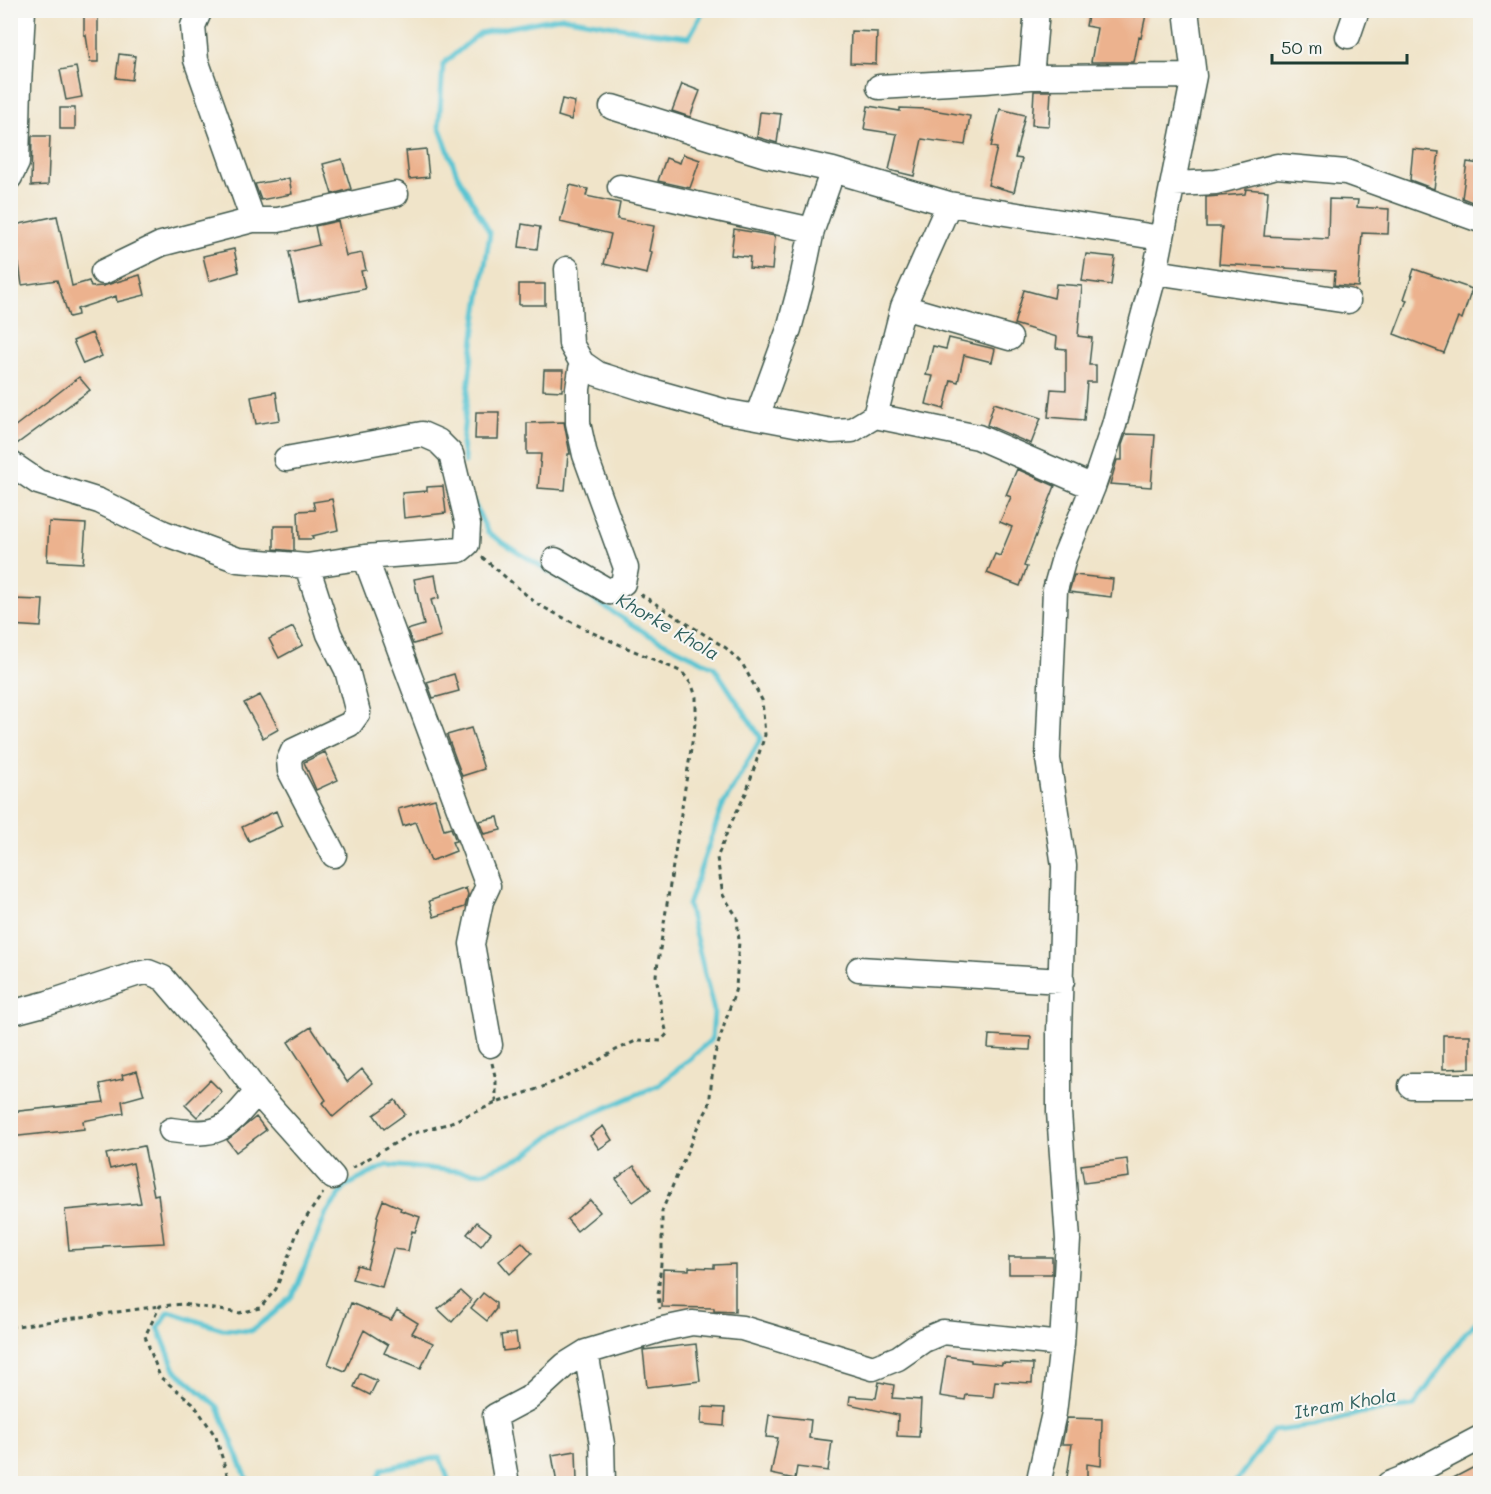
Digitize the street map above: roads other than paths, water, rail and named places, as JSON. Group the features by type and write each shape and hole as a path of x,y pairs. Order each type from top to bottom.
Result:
{"street":[{"path":"10,177 17,163 23,10"},
{"path":"200,10 193,26 196,60 253,220"},
{"path":"1031,77 1037,10"},
{"path":"1040,1484 1054,1413 1062,1344 1068,1240 1059,1112 1064,866 1048,759 1055,590 1064,558 1093,487 1114,425 1155,272 1194,76 1186,10"},
{"path":"1347,36 1357,10"},
{"path":"879,87 1031,77 1194,76"},
{"path":"612,107 766,155 833,170 949,204 1161,238"},
{"path":"1174,184 1216,182 1277,166 1346,172 1480,220"},
{"path":"757,417 789,328 812,230 833,170"},
{"path":"620,187 812,230"},
{"path":"104,272 161,244 253,220 278,220 396,194"},
{"path":"875,416 903,307 949,204"},
{"path":"567,269 571,344 582,363 598,374 645,390 723,411 832,431 852,430 875,416 978,437 1093,487"},
{"path":"1155,272 1348,301"},
{"path":"903,307 1010,338"},
{"path":"555,560 610,592 622,583 626,568 585,455 578,423 578,389 582,363"},
{"path":"10,463 38,482 99,501 164,533 238,560 307,566 365,557 460,550 467,544 468,525 451,454 438,441 422,434 286,459"},
{"path":"365,557 488,886 481,901 472,944 490,1045"},
{"path":"307,566 329,634 347,670 358,713 350,724 293,751 288,759 290,771 334,855"},
{"path":"859,969 1062,981"},
{"path":"10,1013 136,974 148,972 163,978 233,1060 257,1092 333,1177"},
{"path":"1411,1086 1480,1086"},
{"path":"171,1130 200,1134 221,1130 257,1092"},
{"path":"507,1484 495,1416 529,1398 565,1365 586,1352 663,1329 692,1323 742,1328 873,1368 898,1358 924,1340 943,1332 1062,1344"},
{"path":"586,1352 602,1444 603,1484"},
{"path":"1389,1484 1480,1438"}],"waterway":[{"name":"Khorke Khola","path":"465,462 462,444 475,328 490,233 457,174 439,126 443,64 480,33 562,17 689,37 704,10"},
{"name":"Khorke Khola","path":"249,1484 218,1407 175,1370 158,1327 169,1312 222,1329 251,1331 293,1296 326,1214 346,1186 387,1165 482,1173 524,1156 564,1126 659,1085 712,1039 714,1011 688,905 722,807 761,738 714,667 649,635 488,533 473,501"},
{"name":"Itram Khola","path":"1234,1484 1273,1431 1316,1426 1360,1413 1414,1406 1465,1333 1480,1318"},
{"name":"Khorke Khola","path":"376,1484 382,1469 440,1457 450,1484"}]}
